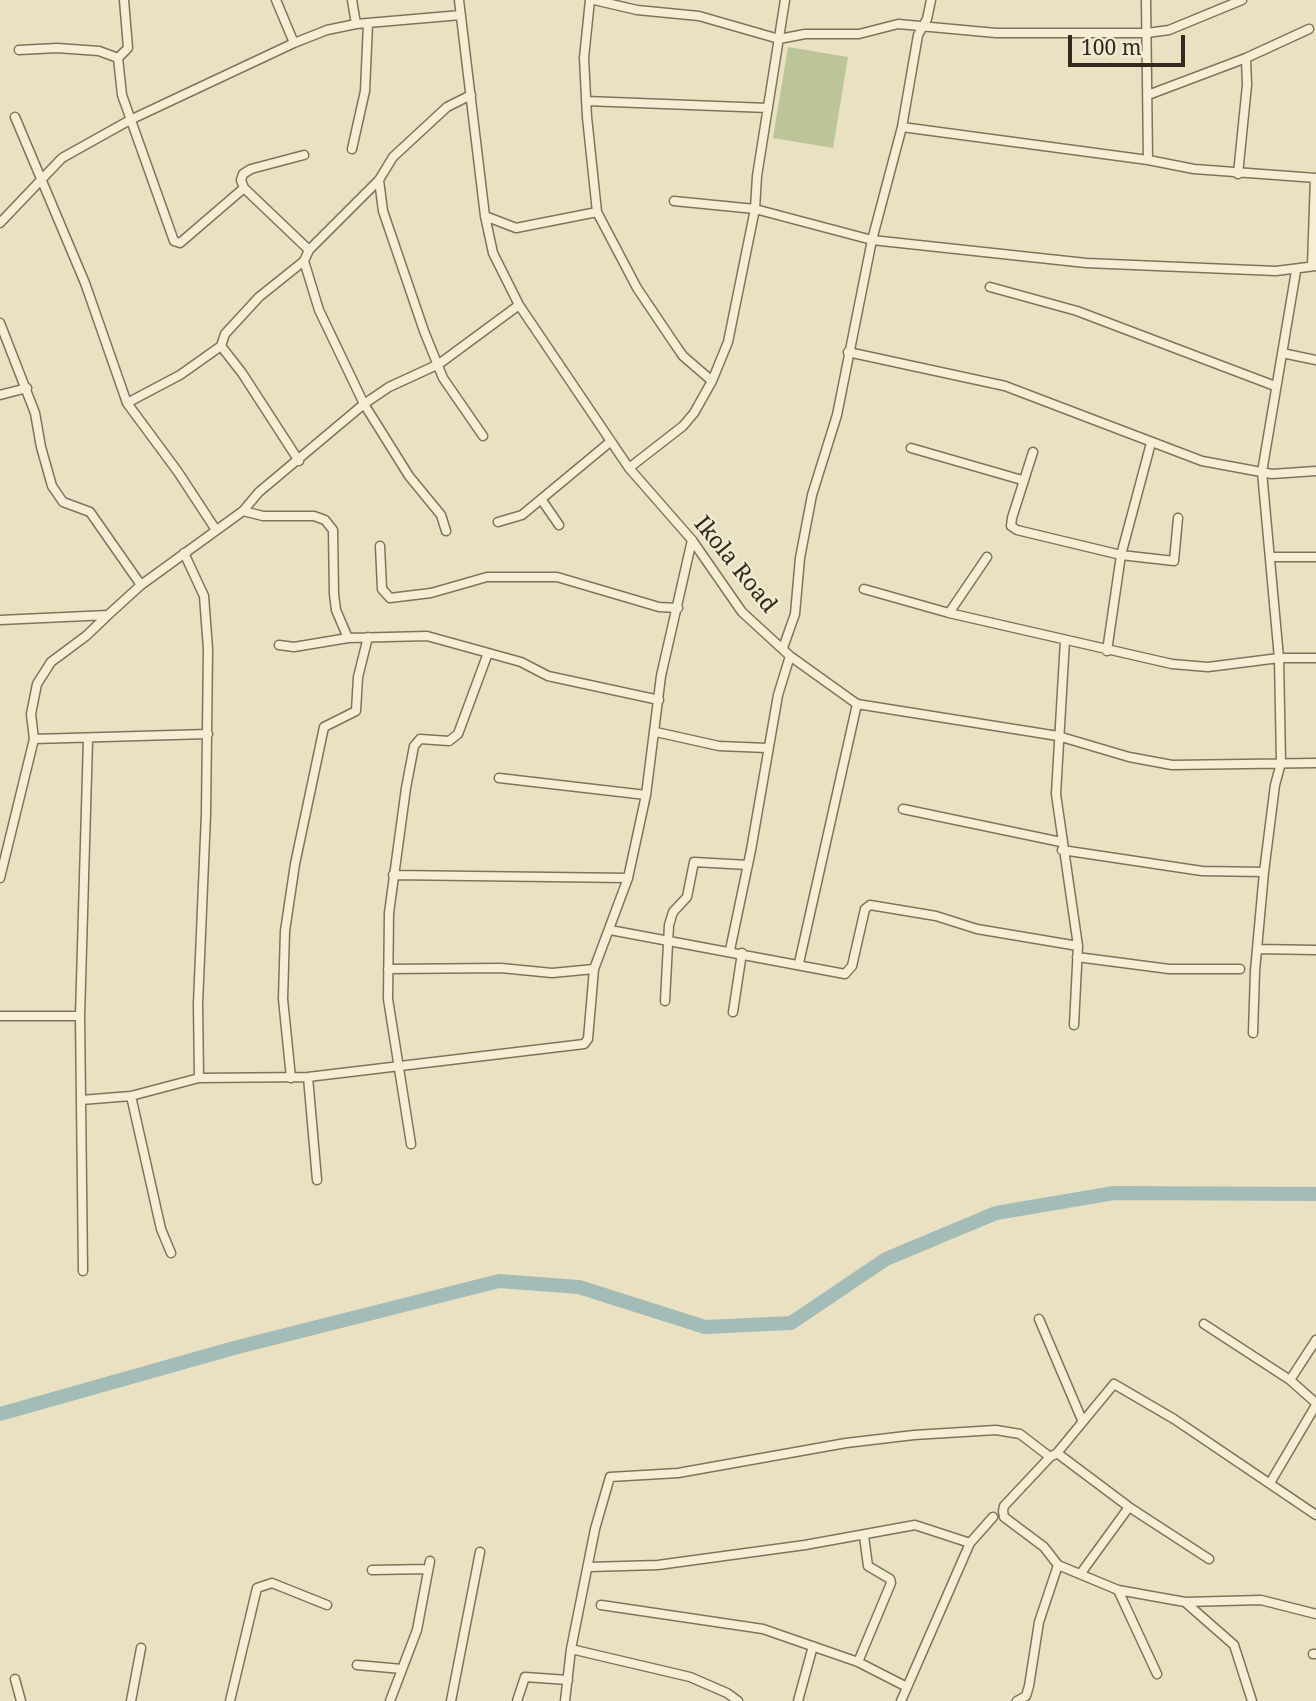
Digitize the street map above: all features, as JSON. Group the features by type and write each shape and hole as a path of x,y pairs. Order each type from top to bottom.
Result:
{"street":[{"path":"118,58 128,48 124,0"},
{"path":"276,0 294,43"},
{"path":"352,0 356,24"},
{"name":"Ikola Road","path":"459,0 485,216 493,253 519,305 629,468 692,540 742,612 790,656 857,704 1058,736 1129,757 1172,765 1316,764"},
{"path":"712,381 683,356 637,288 597,212 584,58 592,0 637,10 699,16 779,39 805,34 859,34 898,24 996,33 1147,33 1169,30 1242,0"},
{"path":"629,468 683,426 712,381 727,342 755,209 785,0"},
{"path":"783,648 795,614 809,505 837,415 872,240 902,127 921,26 927,19 931,0"},
{"path":"1146,0 1148,160"},
{"path":"0,223 62,158 130,120 294,43 327,30 356,24 461,15"},
{"path":"352,149 365,92 368,24"},
{"path":"1148,95 1246,58 1309,29"},
{"path":"19,50 78,49 99,51 118,58"},
{"path":"118,58 122,95 177,243 244,188"},
{"path":"1238,174 1247,85 1246,58"},
{"path":"127,403 180,375 221,346 225,334 259,297 304,261 309,250 379,180 393,157 447,107 471,94"},
{"path":"586,101 768,108"},
{"path":"15,117 85,283 127,403 178,472 216,530"},
{"path":"674,201 755,209 872,240 1086,263 1296,271 1314,266 1316,178 1238,174 902,127"},
{"path":"303,155 251,169 243,174 241,180 244,188 309,250"},
{"path":"379,180 383,212 401,271 452,393 483,436"},
{"path":"485,216 516,228 597,212"},
{"path":"304,261 319,310 364,404 409,476 441,515 446,531"},
{"path":"1253,1033 1264,872 1275,785 1282,764 1279,658 1262,472 1296,271"},
{"path":"990,287 1077,311 1275,386"},
{"path":"0,878 34,739 31,715 37,684 51,662 86,636 141,584 243,511 259,492 364,404 398,382 439,364 519,305"},
{"path":"0,323 27,388 52,486 63,502 90,512 141,584"},
{"path":"221,346 242,373 299,461"},
{"path":"848,352 1005,386 1202,461 1283,475 1316,471"},
{"path":"1282,353 1316,360"},
{"path":"0,395 27,388"},
{"path":"498,522 522,515 610,442"},
{"path":"1107,651 1121,555 1151,443"},
{"path":"911,448 1022,480"},
{"path":"1032,452 1011,526 1121,555 1175,561 1178,518"},
{"path":"541,499 559,525"},
{"path":"243,511 263,516 314,516 325,520 333,530 336,610 348,638"},
{"path":"81,1100 131,1096 199,1078 308,1077 400,1064 582,1046 588,1039 594,969 628,878 646,795 659,700 692,540"},
{"path":"380,546 382,589 390,598 431,593 486,577 557,577 659,607 678,608"},
{"path":"184,553 204,596 208,649 208,734 198,1004 199,1078"},
{"path":"1271,556 1316,557"},
{"path":"949,613 987,558"},
{"path":"864,589 949,613 1172,664 1208,667 1279,658 1316,658"},
{"path":"0,620 108,615"},
{"path":"279,645 294,647 348,638 427,636 521,662 548,676 659,700"},
{"path":"291,1078 283,999 285,931 295,864 324,727 356,710 358,677 368,637"},
{"path":"1065,640 1056,794 1061,846 1073,893 1078,946 1074,1025"},
{"path":"411,1144 388,999 393,875 414,746 419,739 449,741 458,734 488,653"},
{"path":"730,950 748,865 767,748 778,695 790,656"},
{"path":"799,962 857,704"},
{"path":"656,732 719,746 767,748"},
{"path":"34,739 88,740 208,734"},
{"path":"83,1271 80,1016 88,740"},
{"path":"499,778 646,795"},
{"path":"903,809 1061,846 1202,871 1264,872"},
{"path":"665,1001 669,925 673,912 687,897 694,862 748,865"},
{"path":"393,875 628,878"},
{"path":"610,930 849,973 864,909 870,905 936,916 977,929 1078,946"},
{"path":"1257,949 1316,950"},
{"path":"733,1012 742,953"},
{"path":"1077,957 1169,968 1240,969"},
{"path":"388,969 501,968 552,972 594,969"},
{"path":"0,1016 80,1016"},
{"path":"308,1077 317,1180"},
{"path":"131,1096 161,1229 172,1253"},
{"path":"1039,1319 1082,1420"},
{"path":"1204,1324 1290,1380 1316,1404 1270,1483"},
{"path":"1290,1380 1316,1340"},
{"path":"1316,1515 1117,1384 1112,1385 1054,1455 1004,1506 1003,1511 1004,1517 1044,1547 1058,1565 1118,1590 1185,1602 1261,1600 1316,1614"},
{"path":"565,1701 571,1649 595,1529 610,1477 678,1474 887,1438 996,1430 1020,1434 1209,1559"},
{"path":"1081,1573 1129,1507"},
{"path":"901,1701 905,1686 970,1543 993,1517"},
{"path":"589,1567 658,1564 864,1536 915,1525 970,1543"},
{"path":"858,1662 891,1583 890,1579 868,1566 864,1536"},
{"path":"451,1701 481,1552"},
{"path":"372,1570 429,1565 417,1630 390,1701"},
{"path":"1017,1701 1026,1696 1040,1622 1058,1565"},
{"path":"230,1701 257,1588 272,1583 327,1605"},
{"path":"1118,1590 1157,1674"},
{"path":"1185,1602 1234,1645 1252,1701"},
{"path":"601,1605 764,1629 858,1662 905,1686"},
{"path":"798,1701 813,1646"},
{"path":"131,1701 141,1648"},
{"path":"571,1649 690,1677 727,1693 738,1701"},
{"path":"357,1665 401,1670"},
{"path":"517,1701 525,1677 568,1680"},
{"path":"15,1679 21,1701"}],"green space":[{"path":"788,47 848,57 833,148 773,138"}],"waterway":[{"path":"0,1414 234,1348 499,1281 579,1287 705,1327 791,1323 886,1259 996,1213 1114,1193 1316,1194"}]}
